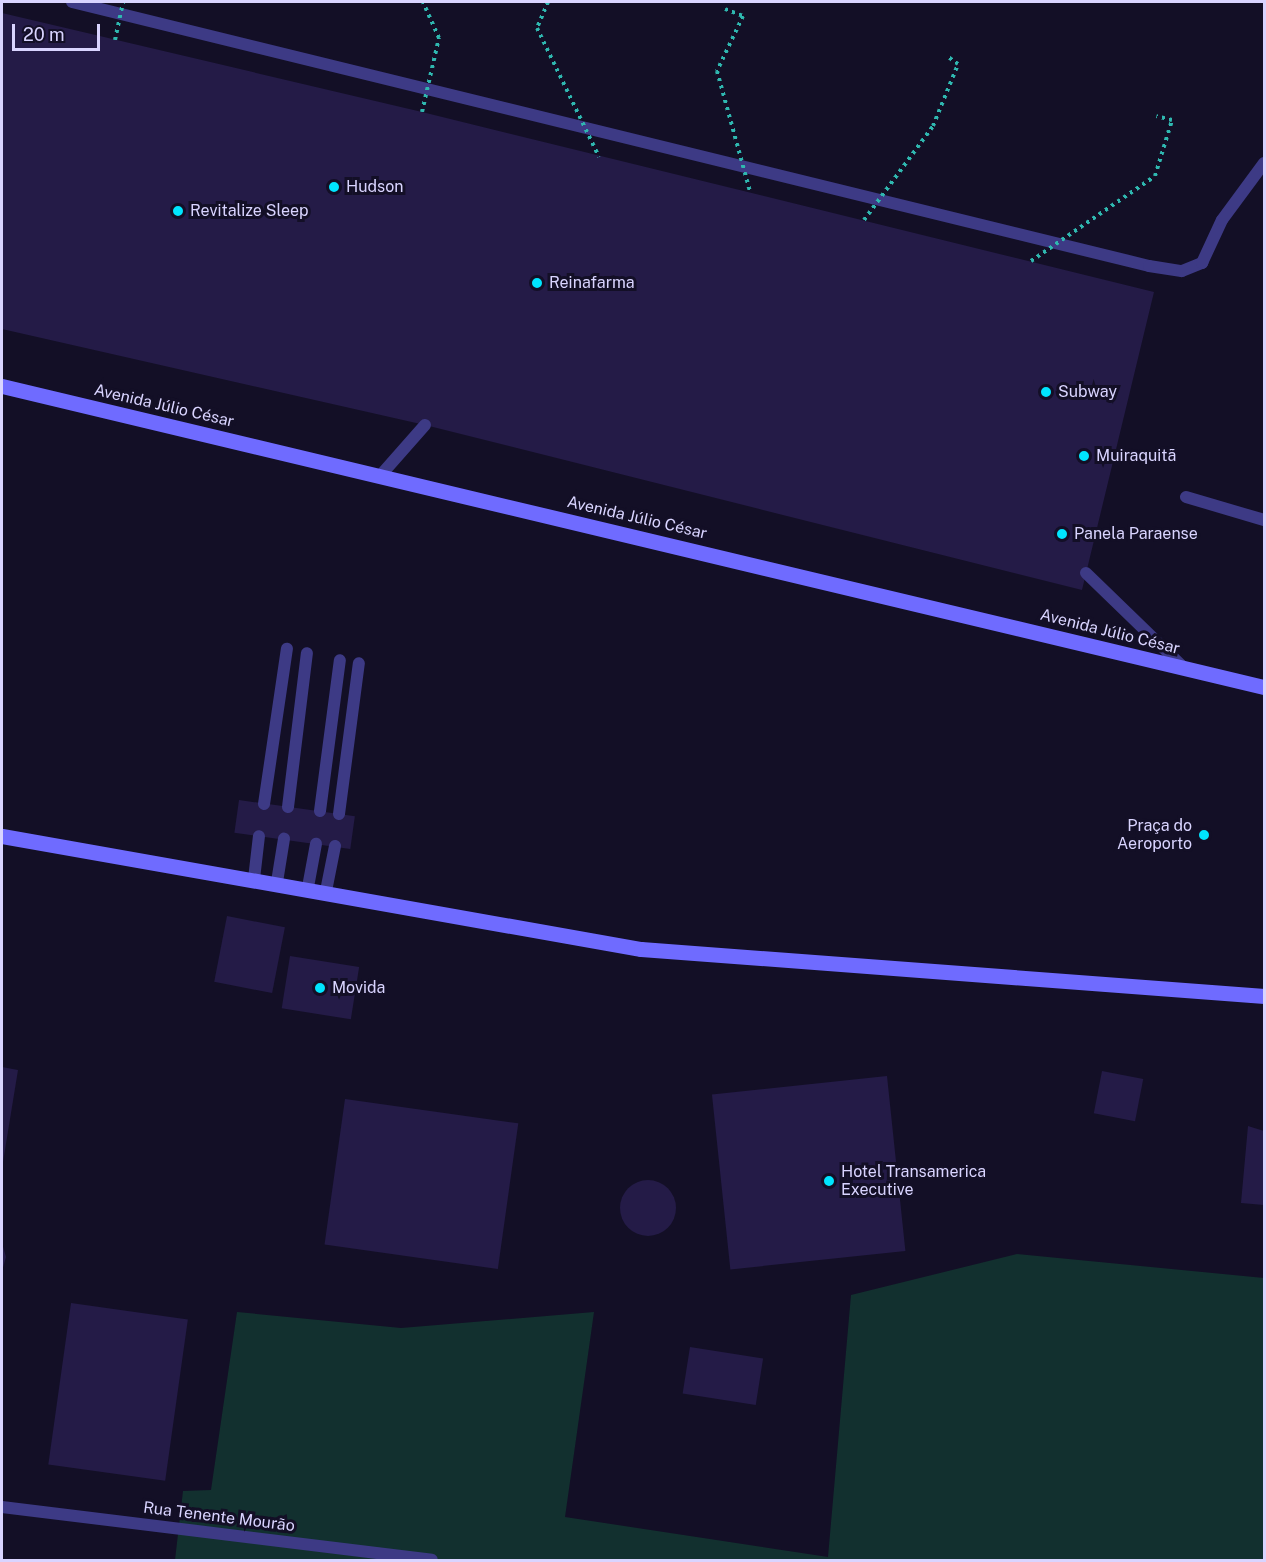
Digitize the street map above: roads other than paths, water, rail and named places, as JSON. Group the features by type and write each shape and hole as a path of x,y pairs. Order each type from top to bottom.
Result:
{"street":[{"name":"Avenida Júlio César","path":"2,386 1264,687"},
{"path":"2,836 308,887 641,949 1264,996"}],"lane":[{"path":"72,2 567,120 1149,266 1182,271 1202,263 1222,220 1264,163"},
{"path":"380,476 425,425"},
{"path":"1186,497 1264,520"},
{"path":"1086,573 1185,669"},
{"path":"264,804 287,649"},
{"path":"288,807 307,653"},
{"path":"320,811 340,660"},
{"path":"339,814 359,663"},
{"path":"254,879 259,836"},
{"path":"277,882 284,839"},
{"path":"308,887 316,844"},
{"path":"326,891 335,846"},
{"name":"Rua Tenente Mourão","path":"2,1507 432,1560"}],"place":[{"name":"Hudson","path":"334,187"},
{"name":"Revitalize Sleep","path":"178,211"},
{"name":"Reinafarma","path":"537,283"},
{"name":"Subway","path":"1046,392"},
{"name":"Muiraquitã","path":"1084,456"},
{"name":"Panela Paraense","path":"1062,534"},
{"name":"Praça do Aeroporto","path":"1204,835"},
{"name":"Movida","path":"320,988"},
{"name":"Hotel Transamerica Executive","path":"829,1181"}]}
